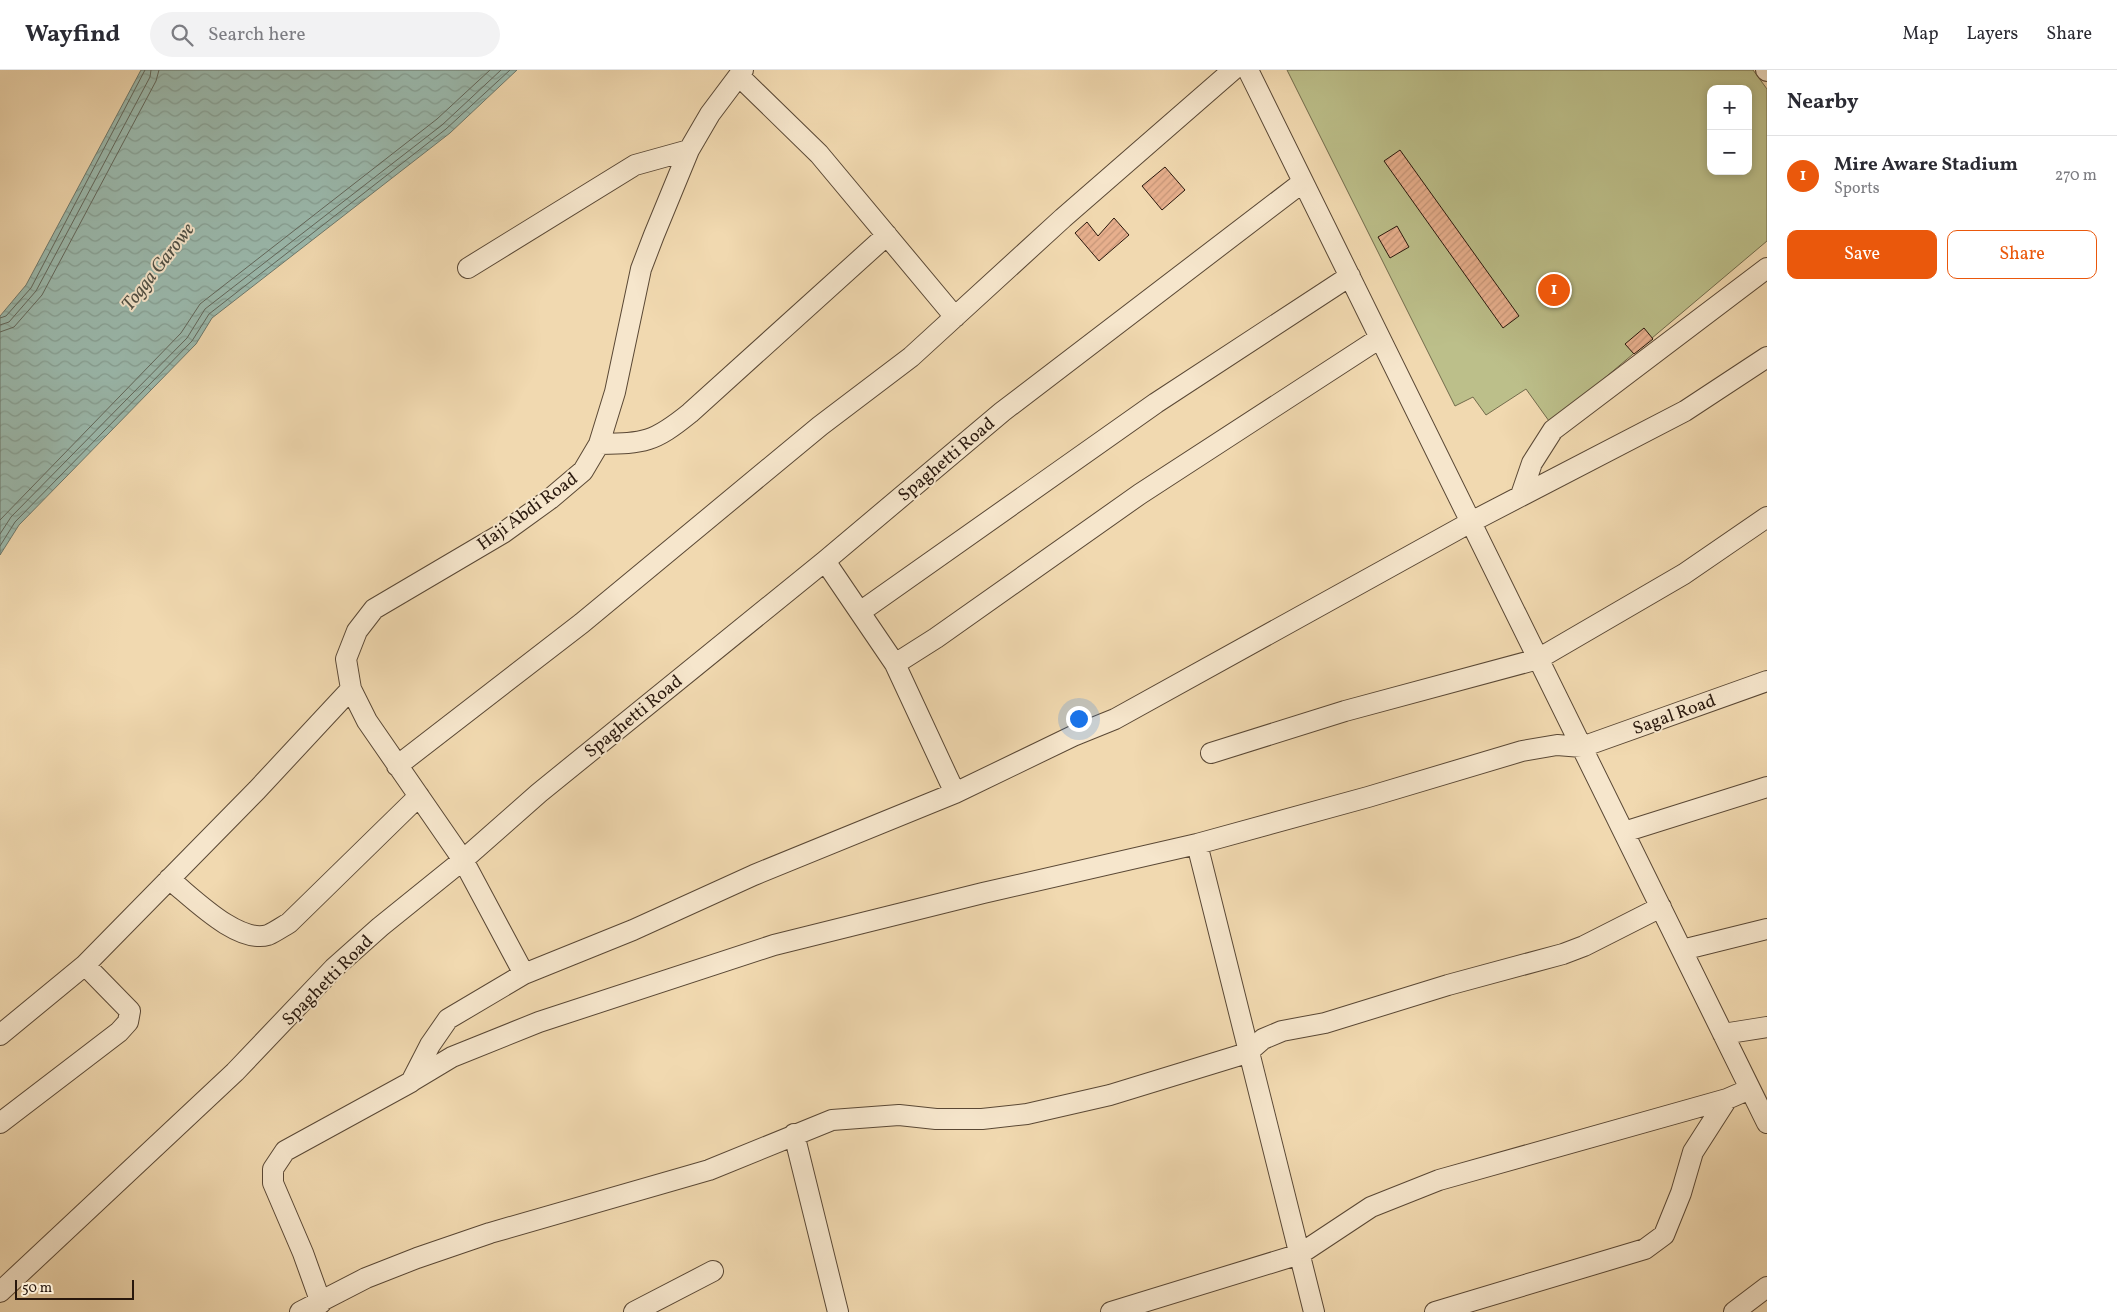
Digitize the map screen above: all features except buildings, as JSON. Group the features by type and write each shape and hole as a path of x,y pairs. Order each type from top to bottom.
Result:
{"street":[{"path":"397,766 582,623 820,426 911,356 1064,218 1233,70"},
{"path":"1248,70 1767,1123"},
{"path":"741,73 813,147 955,317"},
{"name":"Haji Abdi Road","path":"524,974 464,860 367,721 351,689 346,659 356,631 374,609 503,533 550,500 583,472 598,444 616,392 641,269 688,150 710,114 741,73"},
{"path":"468,268 635,165 688,150"},
{"name":"Spaghetti Road","path":"0,1292 235,1072 334,968 402,908 464,860 539,792 825,560 1002,412 1303,182"},
{"path":"598,444 640,443 666,433 887,235"},
{"path":"1521,494 1532,463 1553,430 1767,268"},
{"path":"860,612 1156,403 1350,276"},
{"path":"894,664 936,638 1156,483 1380,338"},
{"path":"411,1082 434,1039 448,1019 524,974 634,930 754,875 955,793 1073,736 1115,719 1521,494 1685,411 1767,357"},
{"path":"1211,753 1345,711 1538,659 1684,574 1767,517"},
{"path":"825,560 894,664 955,793"},
{"name":"Sagal Road","path":"1582,747 1767,680"},
{"path":"0,1035 85,965 257,790 351,689"},
{"path":"321,1303 303,1253 273,1183 273,1168 285,1151 411,1082 452,1057 539,1022 757,951 983,893 1197,844 1368,798 1522,751 1557,745 1582,747"},
{"path":"1624,832 1767,787"},
{"path":"168,879 228,926 246,935 267,935 289,924 419,796"},
{"path":"1197,844 1247,1053 1314,1312"},
{"path":"300,1312 321,1303 366,1278 417,1258 490,1233 709,1170 832,1120 872,1115 900,1115 936,1119 982,1118 1027,1114 1110,1095 1247,1053 1263,1039 1282,1031 1325,1023 1375,1006 1563,954 1584,946 1661,907"},
{"path":"1682,950 1767,929"},
{"path":"0,1122 97,1050 128,1022 130,1011 85,965"},
{"path":"1723,1034 1767,1027"},
{"path":"1111,1312 1300,1254 1372,1207 1407,1191 1439,1180 1727,1099 1750,1089"},
{"path":"1435,1312 1645,1249 1664,1234 1681,1193 1693,1152 1727,1099"},
{"path":"794,1134 838,1312"},
{"path":"634,1312 713,1271"},
{"path":"1734,1312 1767,1287"}],"green space":[{"path":"1287,70 1753,70 1767,89 1767,241 1562,414 1549,421 1526,389 1486,415 1473,397 1455,406"}],"water":[{"name":"Togga Garowe","path":"141,70 517,70 450,133 212,318 196,344 19,525 0,555 0,316 26,285"}],"place":[{"name":"Mire Aware Stadium","path":"1554,290"}]}
